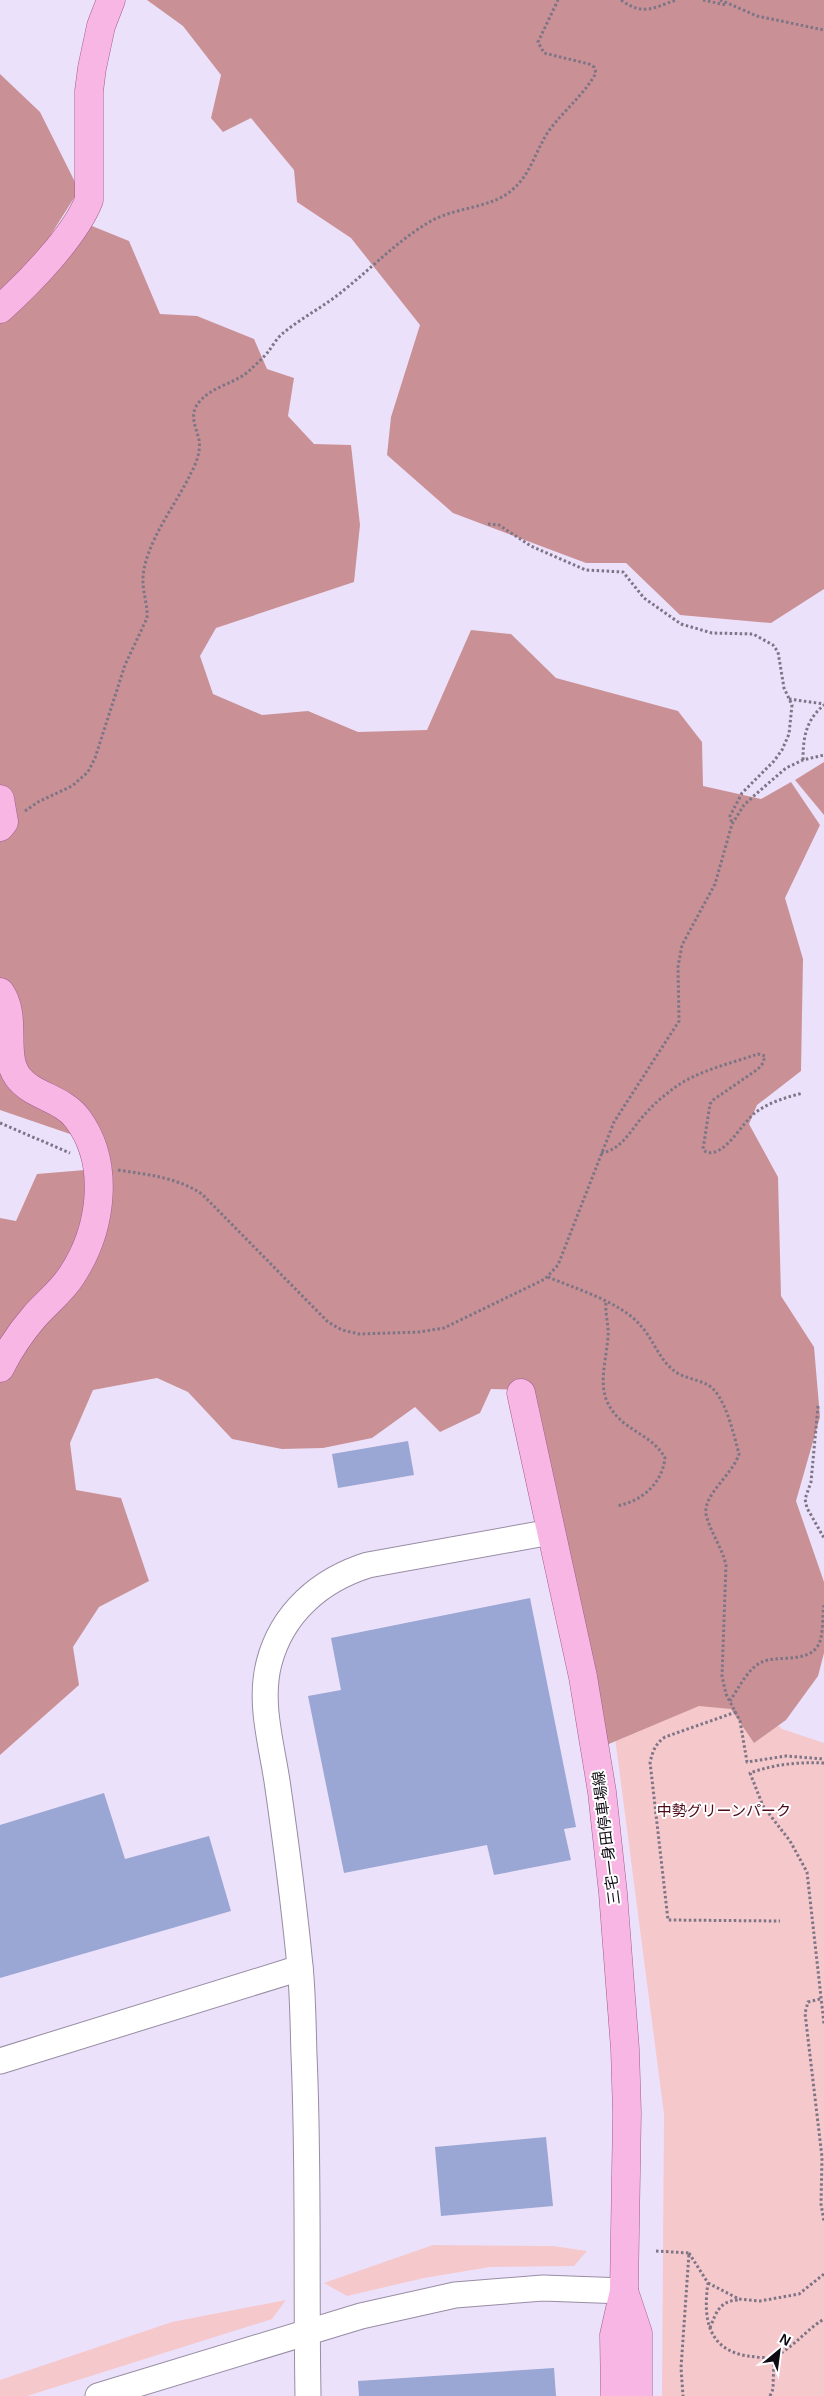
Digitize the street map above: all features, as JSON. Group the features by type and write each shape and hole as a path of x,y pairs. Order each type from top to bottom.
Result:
{"main road":[{"path":"0,309 20,291 43,265 83,213 89,200 91,76 101,26 111,0"},
{"path":"0,992 9,1014 10,1053 18,1077 25,1084 71,1111 85,1132 98,1164 98,1205 91,1236 84,1255 68,1281 34,1317 11,1347 0,1368"},
{"name":"三宅一身田停車場線","path":"521,1393 583,1677 602,1792 613,1893 625,2049 627,2113 624,2291 614,2335 615,2396"},
{"name":"三宅一身田停車場線","path":"624,2291 638,2333 638,2396"}],"street":[{"path":"308,2396 306,2333 307,2132 300,1968 266,1706 269,1664 284,1626 293,1614 315,1592 354,1570 368,1565 551,1532"},
{"path":"0,2060 300,1968"},
{"path":"98,2396 361,2316 455,2296 543,2288 624,2291"}],"path":[{"path":"1,816 11,822 38,802 81,780 92,765 125,665 147,618 148,608 143,587 147,559 164,521 197,460 199,440 194,425 195,408 200,401 215,389 238,379 249,371 267,354 280,336 344,290 390,248 450,211 499,199 512,191 529,173 548,132 589,87 596,73 594,67 544,52 538,42 558,0"},
{"path":"621,0 633,8 645,11 676,0"},
{"path":"703,0 731,6"},
{"path":"720,0 757,16 824,30"},
{"path":"488,524 499,525 531,546 586,570 623,572 644,598 681,624 712,633 754,634 773,645 778,652 782,680 793,714 789,734 782,750 774,761 742,793 730,816 732,824"},
{"path":"789,699 824,705"},
{"path":"803,760 806,727 811,718 824,705"},
{"path":"0,1122 114,1170 172,1178 187,1184 202,1194 314,1310 328,1322 342,1330 359,1334 419,1332 444,1328 548,1277 558,1265 614,1122 679,1021 678,967 682,945 715,884 732,824 744,806 786,768 803,760 824,754"},
{"path":"601,1153 613,1150 645,1113 670,1090 692,1078 758,1054 765,1056 764,1063 710,1104 704,1150 706,1152 716,1152 726,1145 755,1113 788,1097 803,1093"},
{"path":"548,1277 622,1310 642,1326 662,1360 674,1371 709,1385 723,1403 739,1454 737,1462 711,1496 706,1513 724,1554 726,1565 722,1676 730,1701 740,1721 747,1762 786,1756 824,1759"},
{"path":"606,1303 608,1336 602,1392 615,1415 654,1444 665,1458 659,1478 638,1500 616,1506"},
{"path":"818,1406 810,1469 811,1482 805,1500 807,1508 824,1538"},
{"path":"730,1701 744,1680 761,1662 801,1656 812,1652 818,1647 824,1606"},
{"path":"736,1712 665,1737 658,1742 652,1751 650,1762 668,1920 780,1921"},
{"path":"824,1762 799,1762 765,1768 750,1773 763,1806 790,1841 807,1872 824,2024"},
{"path":"820,1998 808,2002 805,2013 822,2157 821,2204 824,2221"},
{"path":"656,2251 689,2253"},
{"path":"689,2253 708,2283 739,2299"},
{"path":"683,2396 681,2368 689,2253"},
{"path":"710,2329 721,2305 729,2300 760,2301 799,2294 824,2274"},
{"path":"708,2283 704,2307 710,2329 722,2347 739,2354 758,2357 774,2356 824,2319"},
{"path":"770,2396 773,2389 774,2356"}],"green space":[{"name":"中勢グリーンパーク","path":"734,1683 782,1729 824,1743 824,2396 662,2396 664,2114 612,1714"},
{"path":"433,2245 553,2246 587,2251 574,2266 490,2267 424,2278 347,2296 324,2283"},
{"path":"286,2300 272,2319 27,2396 0,2396 0,2380 172,2322"}],"shaded area":[{"path":"147,0 824,0 824,589 771,623 680,615 626,563 586,563 453,513 387,455 391,417 420,325 351,238 297,202 294,170 251,118 223,132 211,118 221,75 183,26"},
{"path":"0,74 40,112 79,190 35,260 0,292"},
{"path":"87,224 129,241 160,314 197,316 254,339 267,369 294,378 288,416 314,444 351,445 360,525 354,582 216,628 200,656 213,694 262,715 308,711 358,732 427,730 471,630 511,634 556,678 678,711 702,742 703,786 761,799 791,782 820,825 785,898 803,959 801,1071 757,1105 749,1124 778,1177 781,1296 814,1347 820,1417 796,1501 824,1582 824,1653 818,1676 786,1720 754,1743 731,1709 699,1706 604,1746 526,1390 491,1389 480,1413 440,1432 415,1407 372,1438 323,1448 282,1449 232,1439 188,1392 157,1378 93,1390 70,1443 76,1490 121,1498 149,1581 99,1607 73,1647 79,1685 0,1755 0,1218 16,1221 37,1174 85,1170 73,1135 0,1110 0,319"},
{"path":"824,762 824,815 795,780"}],"building":[{"path":"408,1441 414,1475 338,1488 332,1454"},
{"path":"530,1598 576,1827 564,1829 571,1860 494,1875 487,1845 344,1873 308,1696 341,1690 331,1638"},
{"path":"104,1793 125,1859 209,1836 231,1911 0,1978 0,1825"},
{"path":"546,2137 553,2206 441,2216 435,2147"},
{"path":"554,2368 556,2396 359,2396 358,2381"}]}
